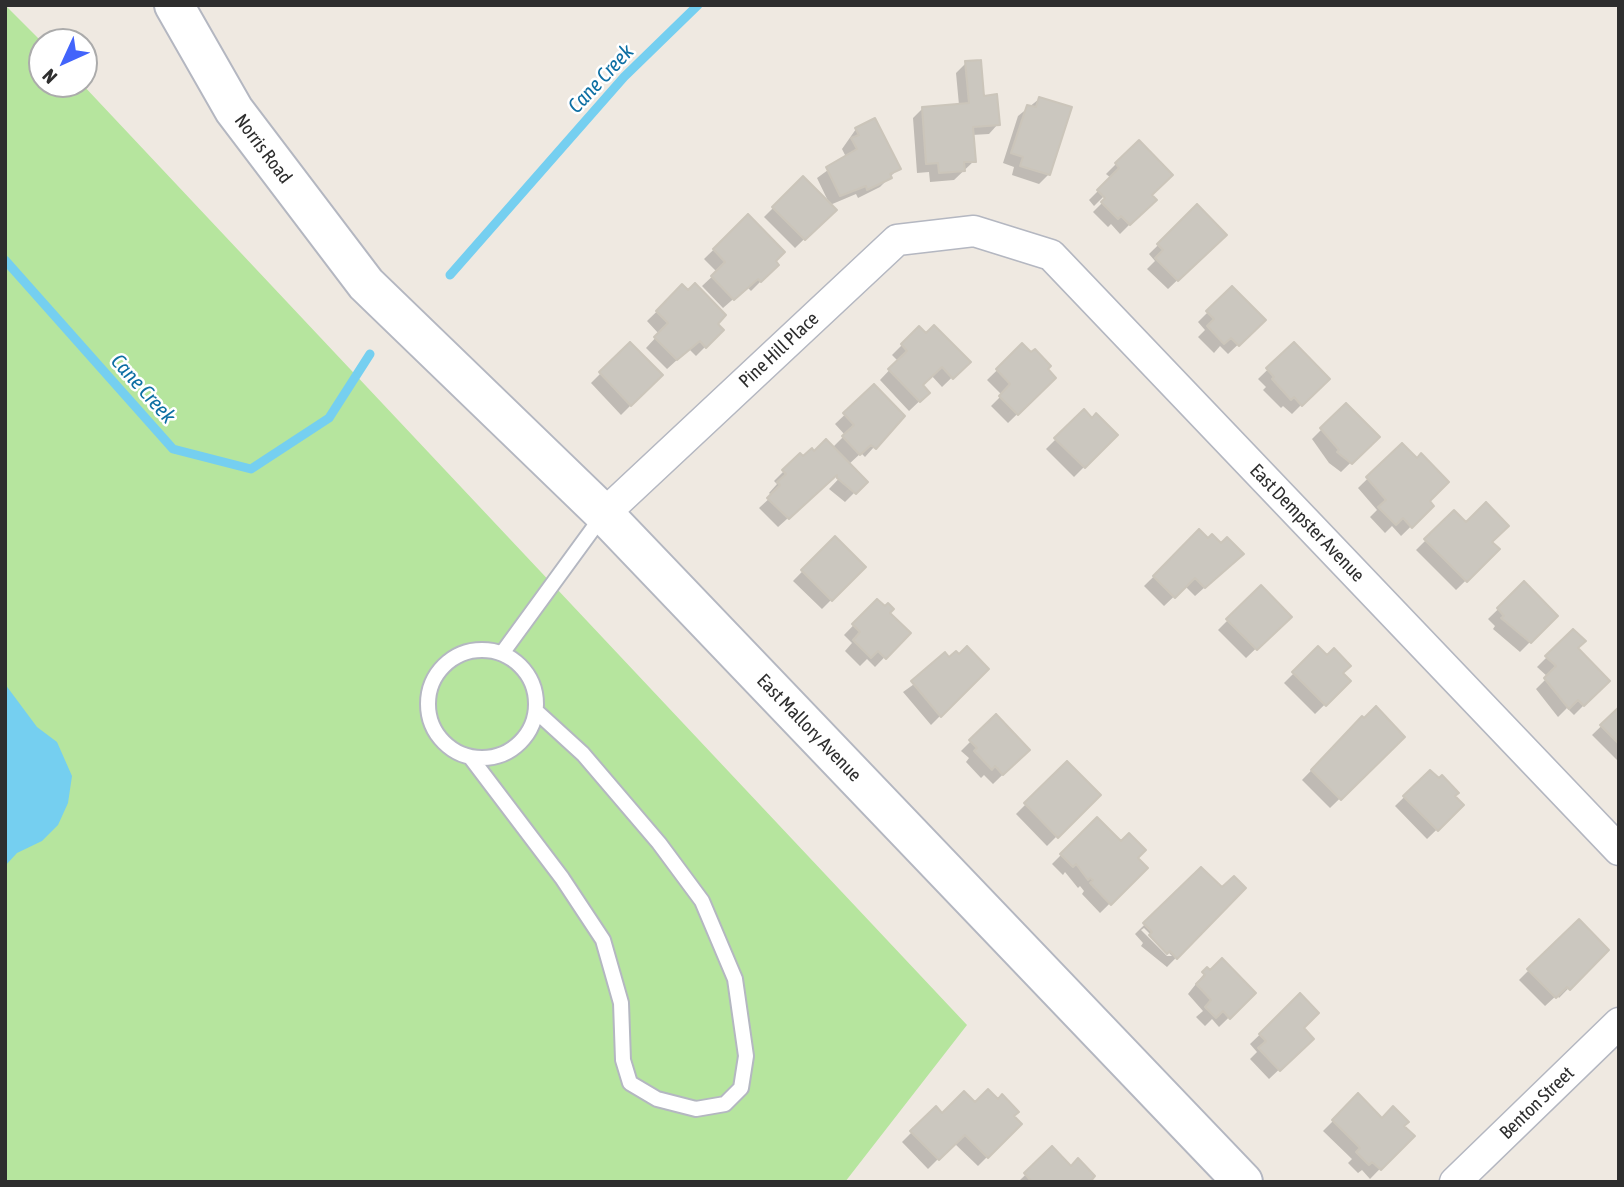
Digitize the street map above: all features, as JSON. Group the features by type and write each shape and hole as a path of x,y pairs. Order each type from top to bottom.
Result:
{"main road":[{"name":"Norris Road","path":"174,5 234,110 366,284"},
{"name":"East Mallory Avenue","path":"366,284 604,514 1226,1176"}],"street":[{"name":"Pine Hill Place","path":"604,514 897,240 974,231"},
{"name":"East Dempster Avenue","path":"974,231 1051,255 1619,850"},
{"name":"Benton Street","path":"1455,1182 1619,1023"}],"lane":[{"path":"503,652 604,514"},
{"path":"484,650 503,652 529,677 536,694 537,712 526,736 506,754 489,759 471,758 454,751 436,732 427,706 430,689 438,672 458,656 484,650"},
{"path":"471,758 562,878 603,940 621,1003 623,1060 630,1083 657,1099 696,1110 725,1104 741,1088 746,1056 735,979 702,901 659,843 591,764 537,712"}],"green space":[{"path":"5,5 28,28 28,98 95,98 967,1025 845,1182 5,1182"}],"water":[{"path":"5,684 37,727 57,742 72,776 68,803 58,825 42,841 17,853 5,866"}],"building":[{"path":"981,60 984,96 997,94 1000,125 973,127 976,162 964,162 965,171 939,173 938,163 926,164 922,107 969,103 965,61"},
{"path":"1039,97 1072,107 1050,175 1020,166 1023,157 1011,153 1027,105 1036,107"},
{"path":"875,118 901,169 890,174 892,178 867,190 866,186 840,196 826,167 857,149 851,138 859,135 855,128"},
{"path":"1139,140 1173,175 1152,195 1157,200 1130,225 1121,216 1118,219 1101,202 1105,198 1097,190 1119,168 1115,163"},
{"path":"803,176 837,210 805,240 772,207"},
{"path":"1197,204 1227,235 1178,281 1155,258 1163,250 1157,244"},
{"path":"748,214 785,252 776,261 779,265 761,282 758,279 734,300 711,276 725,262 713,249"},
{"path":"695,283 726,315 718,324 724,330 706,348 700,341 677,360 654,337 668,323 656,311 682,284 688,290"},
{"path":"1232,286 1266,320 1239,346 1231,338 1224,344 1207,326 1214,319 1206,311"},
{"path":"934,325 971,362 953,379 942,367 923,385 930,393 920,402 888,369 907,351 901,344 919,326 926,333"},
{"path":"630,342 663,375 631,406 599,372"},
{"path":"1294,342 1330,379 1302,406 1294,397 1291,400 1266,368"},
{"path":"1022,343 1031,352 1035,349 1051,366 1048,369 1056,378 1018,415 999,396 1010,384 996,369"},
{"path":"874,384 905,416 876,449 871,445 860,455 842,436 854,425 843,413"},
{"path":"1346,403 1380,437 1352,464 1337,452 1339,450 1320,428"},
{"path":"1084,409 1092,418 1096,413 1118,435 1085,468 1054,438"},
{"path":"826,439 868,482 856,494 837,478 837,475 789,519 767,498 780,485 777,482 786,474 782,470 800,453 803,456 812,448 814,451"},
{"path":"1402,443 1417,458 1421,453 1449,482 1430,501 1434,506 1412,528 1403,518 1396,525 1378,507 1386,500 1366,477"},
{"path":"1486,502 1509,526 1492,542 1500,549 1467,582 1424,539 1454,510 1466,522"},
{"path":"1199,529 1208,538 1212,534 1221,543 1227,537 1244,554 1205,588 1195,578 1175,598 1153,576"},
{"path":"835,536 866,567 832,601 801,570"},
{"path":"1524,581 1558,616 1531,643 1501,618 1504,616 1497,608"},
{"path":"1261,585 1292,617 1257,650 1226,619"},
{"path":"877,599 885,606 888,603 894,609 890,613 911,633 886,659 878,651 871,658 853,640 860,632 852,624"},
{"path":"1573,629 1586,641 1578,648 1610,681 1584,706 1578,700 1569,709 1544,678 1556,666 1545,656"},
{"path":"967,646 989,669 941,717 911,681 945,652 949,657 956,651 959,654"},
{"path":"1318,646 1327,655 1334,648 1351,666 1343,673 1351,681 1326,706 1292,672"},
{"path":"1376,706 1405,737 1341,800 1311,770 1362,716 1364,718"},
{"path":"1619,707 1619,744 1600,725"},
{"path":"996,714 1030,750 1003,775 995,766 992,770 974,751 977,748 969,740"},
{"path":"1067,761 1101,795 1058,838 1024,803"},
{"path":"1430,770 1439,778 1442,775 1459,793 1455,796 1464,805 1438,831 1403,796"},
{"path":"1097,817 1121,841 1129,833 1146,850 1138,858 1148,868 1111,905 1090,883 1093,880 1088,880 1076,864 1073,867 1060,854"},
{"path":"1201,867 1222,887 1234,876 1246,888 1177,959 1170,951 1167,954 1149,935 1152,932 1143,923"},
{"path":"1579,919 1609,950 1570,990 1567,987 1556,998 1527,969"},
{"path":"1222,958 1256,993 1230,1019 1223,1011 1216,1018 1205,1007 1211,1000 1196,984 1205,975 1202,972 1207,967 1210,970"},
{"path":"1300,993 1319,1013 1304,1028 1314,1039 1280,1071 1258,1048 1266,1041 1259,1034"},
{"path":"988,1089 998,1099 1002,1094 1019,1112 1014,1116 1022,1124 988,1158 965,1135 939,1160 910,1131 936,1106 942,1113 964,1091 975,1102"},
{"path":"1358,1093 1382,1118 1393,1106 1409,1122 1404,1126 1415,1136 1381,1170 1372,1162 1369,1165 1356,1152 1360,1148 1332,1120"},
{"path":"1052,1146 1071,1166 1078,1158 1095,1176 1090,1182 1032,1182 1024,1173"}],"waterway":[{"name":"Cane Creek","path":"450,275 624,77 698,5"},
{"name":"Cane Creek","path":"5,260 173,449 251,469 329,418 370,354"}]}
